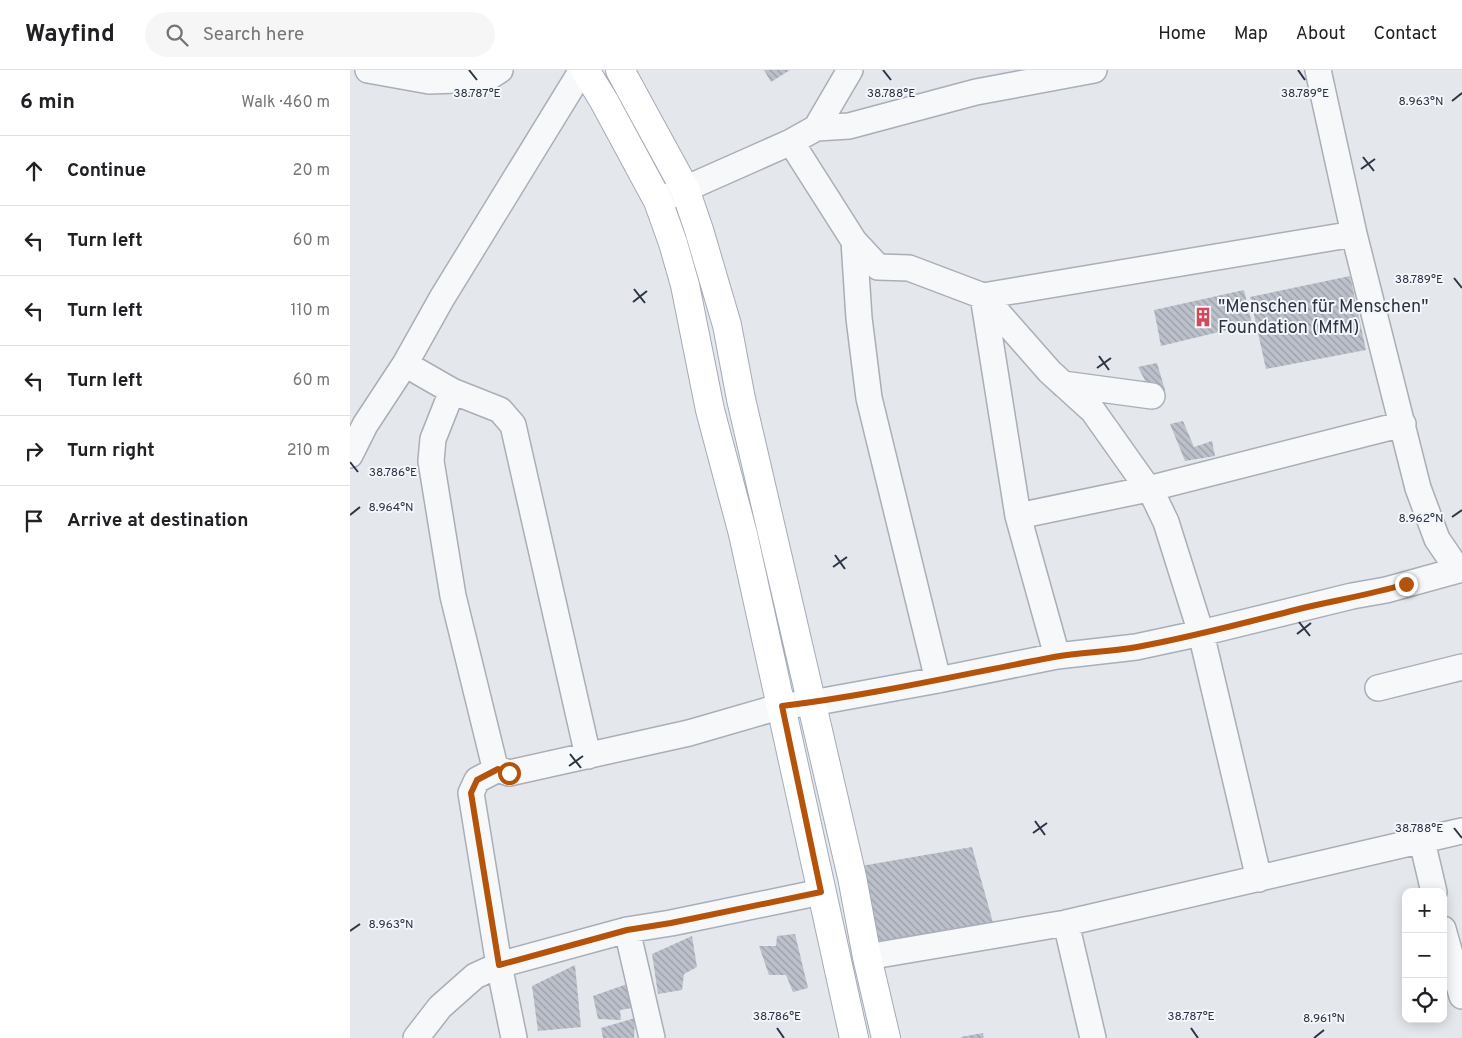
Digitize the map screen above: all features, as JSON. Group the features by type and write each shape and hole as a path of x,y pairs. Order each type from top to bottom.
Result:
{"main road":[{"path":"584,70 604,101 658,200 685,285 710,410 743,534 854,1038"},
{"path":"620,70 685,188 727,325 741,399 852,878 867,957 886,1038"}],"street":[{"path":"368,70 429,81 486,79 500,70"},
{"path":"350,455 365,425 404,364 442,298 584,70"},
{"path":"816,128 850,70"},
{"path":"658,200 791,142 816,128 849,126 976,92 1094,70"},
{"path":"452,391 433,439 431,460 453,596 494,762 498,769 509,773 689,733 782,706 812,703 1057,656 1136,647 1352,596 1386,590 1460,570 1437,539 1418,488 1354,234 1318,70"},
{"path":"791,142 854,242 878,267 909,268 983,296 1050,372 1093,411 1154,497 1166,522 1201,633 1259,879"},
{"path":"983,296 1354,234"},
{"path":"854,242 859,318 869,398 938,680"},
{"path":"983,296 1018,516 1057,656"},
{"path":"404,364 452,391 500,410 513,425 588,756"},
{"path":"1063,384 1152,396"},
{"path":"1018,516 1148,489 1403,424"},
{"path":"1378,688 1462,667"},
{"path":"498,769 477,780 471,793 499,965 514,1038"},
{"path":"867,957 1066,923 1462,831"},
{"path":"1422,841 1433,888"},
{"path":"416,1038 440,1007 475,976 499,965 627,930 671,923 821,892"},
{"path":"1066,923 1093,1038"},
{"path":"627,930 652,1038"},
{"path":"1444,933 1462,996"}],"building":[{"path":"764,70 790,70 771,82"},
{"path":"1350,276 1366,350 1266,369 1250,297"},
{"name":"\"Menschen für Menschen\" Foundation (MfM)","path":"1244,290 1252,324 1161,346 1154,310"},
{"path":"1157,363 1165,390 1151,392 1138,367"},
{"path":"1183,421 1194,447 1212,441 1215,456 1185,461 1170,424"},
{"path":"972,847 994,926 879,946 861,866"},
{"path":"795,934 808,988 793,992 786,975 769,975 759,946 776,946 777,936"},
{"path":"692,936 697,967 684,974 682,990 658,994 652,954"},
{"path":"575,965 581,1027 538,1031 532,986"},
{"path":"627,984 632,1008 620,1010 621,1020 598,1019 593,996"},
{"path":"635,1018 634,1038 603,1038 601,1028"},
{"path":"983,1033 984,1038 961,1038 961,1037"}],"place":[{"name":"\"Menschen für Menschen\" Foundation (MfM)","path":"1203,317"}],"route":[{"path":"509,773 498,769 477,780 471,793 499,965 627,930 671,923 821,892 782,706 812,703 1057,656 1136,647 1406,584"}]}
